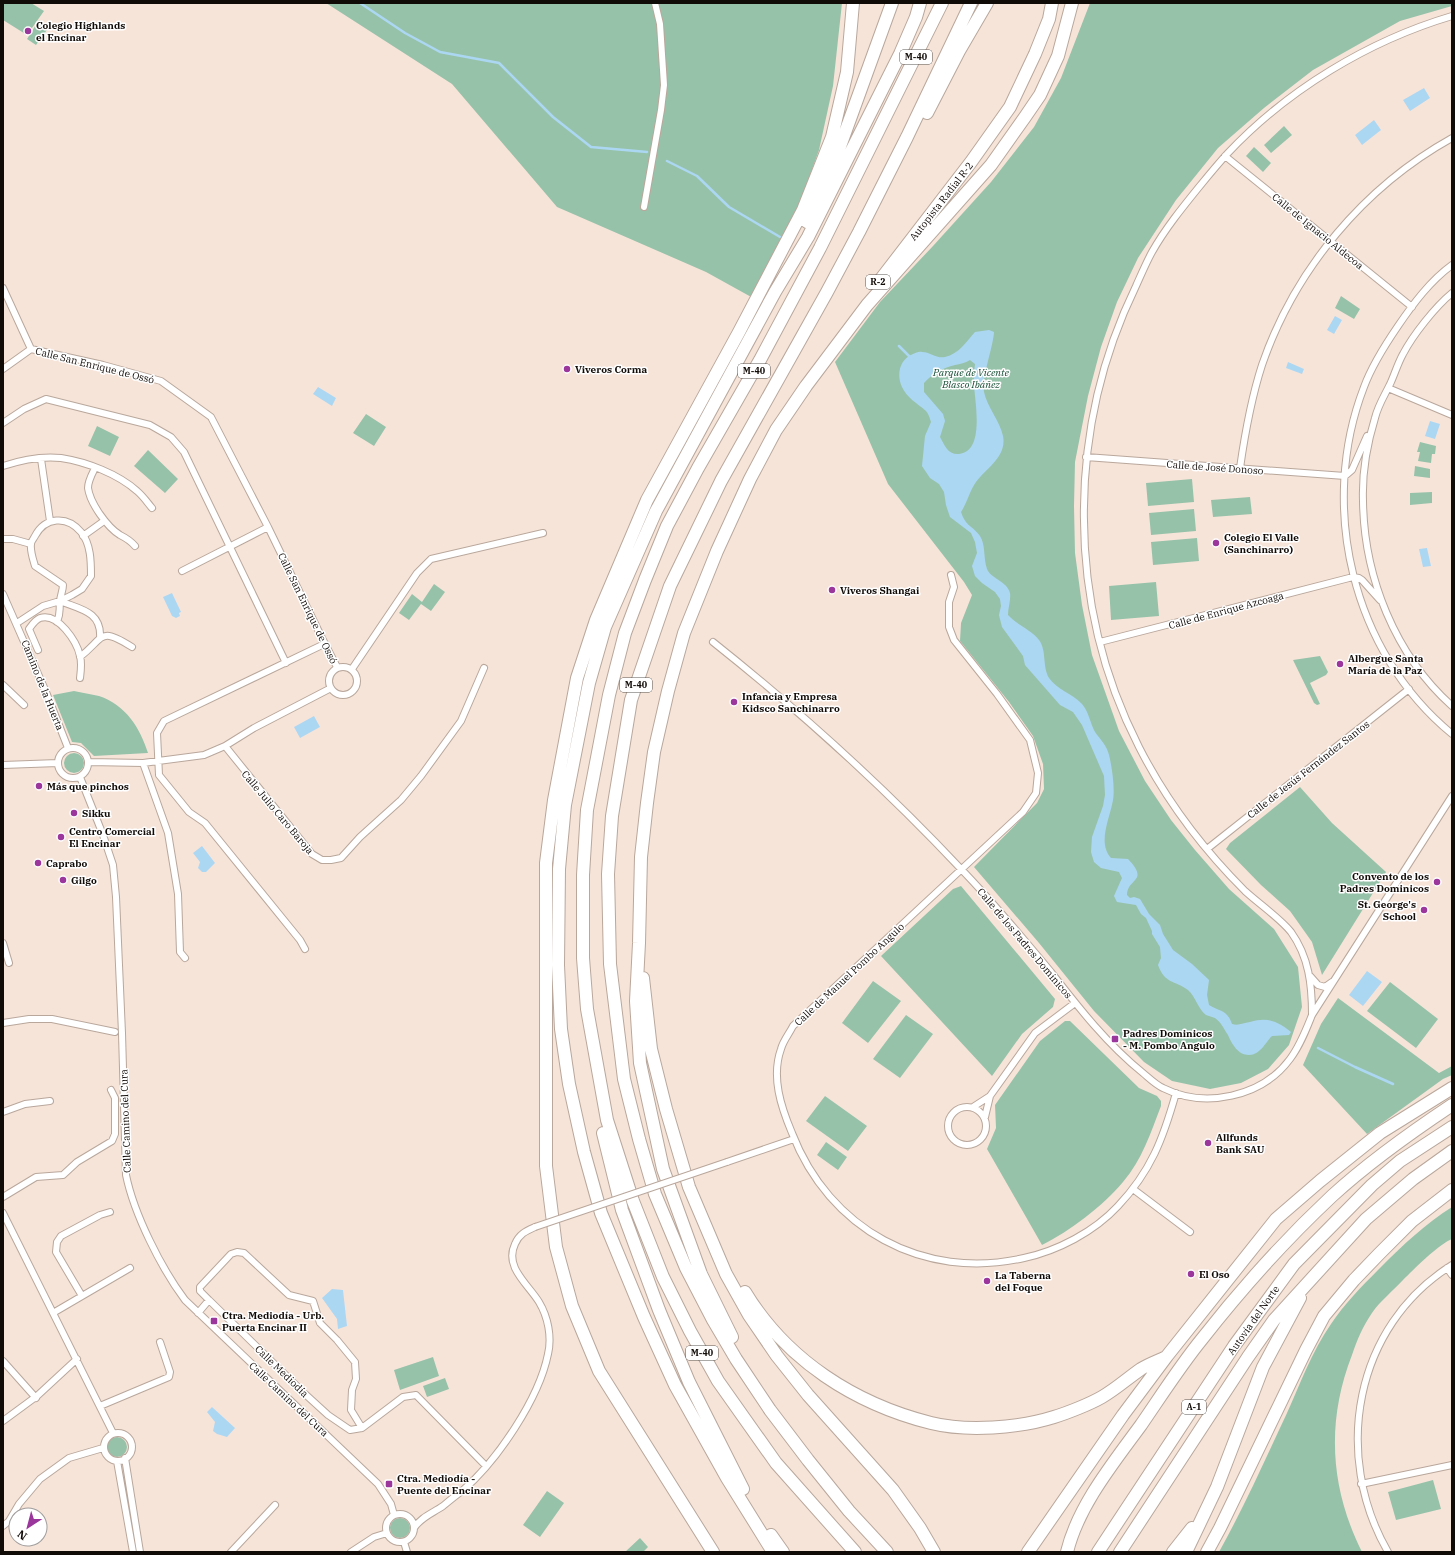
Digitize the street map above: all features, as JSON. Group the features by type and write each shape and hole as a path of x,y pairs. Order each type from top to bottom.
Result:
{"highway":[{"path":"713,1552 599,1370 572,1306 556,1247 546,1166 546,863 554,800 577,678 596,620 647,500 739,332 803,210 832,137 847,72 853,3"},
{"path":"775,292 838,152 892,3"},
{"path":"773,1552 727,1478 675,1385 644,1317 601,1213 584,1152 569,1084 562,1029 558,965 559,869 565,805 589,683 605,627 656,511 775,292 808,237 900,54 916,17 920,3"},
{"path":"889,112 928,3"},
{"name":"M-40","path":"855,1552 776,1462 718,1381 690,1331 663,1277 633,1201 607,1120 587,1009 583,958 583,875 587,810 609,695 625,633 667,526 698,468 760,360 820,248 942,3"},
{"name":"M-40","path":"887,1552 840,1500 808,1460 770,1410 736,1359 712,1320 686,1268 655,1194 624,1079 610,964 608,874 612,816 631,700 670,586 721,481 827,292 907,137 971,3"},
{"path":"907,137 921,123 959,51 987,3"},
{"name":"Autopista Radial R-2","path":"806,386 827,347 931,215 1010,107 1035,54 1049,19 1052,3"},
{"path":"1058,56 1072,3"},
{"path":"770,1410 767,1395 726,1327 701,1274 663,1169 640,1064 636,1001 641,858 654,752 684,633 717,551 750,479 776,430 806,386 867,305 991,166 1040,95 1058,56 1079,3"},
{"path":"639,943 651,1049 666,1109 687,1180 726,1274 749,1315 777,1356 808,1395 893,1490 920,1528 934,1552"},
{"path":"1028,1552 1123,1415 1167,1356 1276,1219 1380,1133 1452,1088"},
{"path":"1068,1547 1085,1508 1108,1470 1201,1340 1237,1296 1278,1250 1332,1196 1391,1148 1452,1106"},
{"path":"607,1120 603,1133 622,1210 662,1317 689,1382 736,1476 766,1528 783,1552"},
{"name":"Autovía del Norte","path":"1098,1552 1234,1346 1294,1264 1372,1185 1400,1161 1452,1126"},
{"name":"Autovía del Norte","path":"1120,1552 1274,1320 1366,1219 1413,1179 1452,1151"},
{"path":"1207,1552 1324,1316 1358,1275 1412,1221 1452,1190"},
{"path":"1412,1221 1429,1216 1452,1200"},
{"path":"707,1231 752,1303 785,1344 822,1376 858,1396 891,1410 932,1423 974,1428 1015,1426 1055,1417 1101,1397 1142,1369 1167,1356"},
{"path":"1186,1552 1217,1487 1263,1367 1313,1276"},
{"path":"1173,1552 1197,1520 1217,1487"}],"street":[{"path":"644,207 664,85 660,24 655,3"},
{"path":"1312,1015 1310,976 1305,958 1290,931 1245,890 1181,817 1160,786 1123,715 1109,676 1089,592 1083,519 1088,437 1102,372 1111,345 1130,298 1152,252 1182,208 1225,156 1273,112 1314,81 1369,49 1407,31 1452,16"},
{"path":"1240,468 1247,423 1262,365 1274,335 1302,281 1330,241 1358,208 1382,187 1432,150 1452,138"},
{"name":"Calle de Ignacio Aldecoa","path":"1225,156 1412,307"},
{"path":"1452,265 1442,273 1412,307 1384,347 1364,387 1349,437 1344,497 1345,531 1353,577 1370,625 1387,658 1409,689 1436,721 1452,734"},
{"name":"Calle San Enrique de Ossó","path":"3,288 30,349 103,365 161,381 211,417 268,527 337,667"},
{"path":"1345,476 1352,470 1364,446 1375,416 1403,353 1425,322 1452,293"},
{"path":"3,369 30,349"},
{"path":"1388,388 1452,415"},
{"path":"3,423 24,409 46,399 150,425 171,437 184,452 286,663"},
{"path":"1375,416 1366,458 1362,500 1366,543 1382,602 1392,625 1413,662 1441,696 1452,706"},
{"name":"Calle de José Donoso","path":"1086,457 1345,476"},
{"path":"3,466 17,461 61,458 95,468 125,482 138,492 152,508"},
{"path":"41,459 50,521"},
{"path":"95,468 89,482 88,490 104,521 120,535 128,538 135,546"},
{"path":"17,623 43,606 60,601 82,589 91,576 88,545 81,532 72,524 62,520 50,521 38,530 31,544 35,566 63,585 63,594 60,601 61,613 57,622 64,627 74,641 80,657 80,678"},
{"path":"83,536 104,521"},
{"path":"182,571 268,527"},
{"path":"352,669 417,574 431,559 544,533"},
{"path":"3,539 13,539 31,544"},
{"name":"Calle de Manuel Pombo Angulo","path":"951,575 954,587 949,602 949,627 954,640 997,694 1030,740 1038,773 1036,793 1023,812 793,1026 781,1049 777,1066 778,1096 794,1139 806,1165 819,1185 836,1205 855,1222 872,1234 893,1246 913,1254 940,1261 965,1264 1003,1263 1038,1255 1064,1246 1099,1223 1117,1207 1133,1189 1148,1167 1161,1142 1176,1093"},
{"path":"1353,577 1362,580 1382,602"},
{"name":"Calle de Enrique Azcoaga","path":"1100,642 1353,577"},
{"name":"Camino de la Huerta","path":"4,598 17,623 68,748"},
{"path":"60,601 80,608 94,616 98,622 100,638"},
{"name":"Camino de la Huerta","path":"38,650 29,629 34,622 41,618 50,618 57,622"},
{"path":"80,657 92,648 100,638 107,635 118,638 132,647"},
{"name":"Calle de los Padres Dominicos","path":"713,642 793,707 838,747 962,869 1031,948 1097,1029 1126,1059 1161,1088 1202,1099 1224,1098 1246,1092 1266,1082 1277,1074 1289,1060 1299,1046 1312,1015 1452,796"},
{"path":"305,949 295,934 205,823 189,812 159,776 157,733 164,721 320,646"},
{"path":"345,666 352,669 357,674 358,680 357,686 353,692 347,695 335,693 330,688 329,682 329,676 332,671 337,667 345,666"},
{"name":"Calle Julio Caro Baroja","path":"225,746 312,854 322,860 341,858 360,837 401,800 422,776 461,721 484,668"},
{"path":"3,685 24,705"},
{"path":"88,762 143,763 204,755 225,746 254,728 330,688"},
{"name":"Calle de Jesús Fernández Santos","path":"1207,848 1409,689"},
{"path":"68,748 79,749 87,757 88,762 88,768 80,777 74,778 63,774 58,763 59,757 68,748"},
{"path":"3,765 58,763"},
{"path":"143,763 168,833 178,894 180,952 184,958"},
{"name":"Calle Camino del Cura","path":"80,777 103,835 112,865 116,897 126,1175 130,1194 153,1246 176,1288 185,1300 378,1484 391,1504 394,1515"},
{"path":"3,943 9,964"},
{"path":"1310,976 1318,985 1325,987 1335,980"},
{"path":"973,1107 990,1096 1035,1033 1075,1003"},
{"path":"3,1023 29,1019 52,1019 114,1032"},
{"path":"3,1197 36,1177 63,1176 77,1162 112,1141 115,1134 115,1098 111,1090"},
{"path":"985,1117 979,1110 973,1107 967,1106 959,1108 952,1113 948,1120 948,1128 951,1136 956,1142 964,1145 972,1145 979,1141 987,1128 985,1117 990,1096"},
{"path":"3,1112 25,1104 50,1100"},
{"path":"424,1518 416,1520 411,1519 406,1515 394,1515 387,1523 387,1533 394,1541 404,1542 410,1539 417,1523 442,1506 463,1490 486,1466 512,1433 540,1380 549,1352 549,1333 546,1316 539,1302 514,1266 512,1257 513,1248 521,1235 535,1227 794,1139"},
{"path":"1133,1189 1190,1232"},
{"path":"82,1296 56,1252 57,1242 61,1236 100,1215 110,1212"},
{"path":"3,1213 77,1359 112,1433"},
{"name":"Calle Mediodía","path":"237,1252 244,1254 289,1295 313,1300 320,1323 337,1340 355,1362 356,1379 352,1390 351,1410 362,1428 350,1430 328,1415 209,1300 200,1291 200,1287 231,1254 237,1252"},
{"path":"1388,1552 1372,1520 1361,1484 1357,1430 1361,1399 1370,1368 1385,1336 1403,1310 1420,1291 1450,1266 1452,1275"},
{"path":"53,1313 130,1268"},
{"path":"198,1313 209,1300"},
{"path":"100,1406 170,1377 170,1372 160,1342"},
{"path":"3,1421 36,1398 77,1359"},
{"path":"3,1361 36,1398"},
{"path":"362,1428 403,1397 416,1396 486,1466"},
{"path":"120,1432 128,1436 132,1443 132,1450 128,1457 117,1461 109,1458 105,1454 103,1448 105,1439 112,1433 120,1432"},
{"path":"3,1526 9,1521 19,1504 40,1479 69,1458 103,1448"},
{"path":"125,1458 140,1552"},
{"path":"117,1461 133,1552"},
{"path":"1361,1484 1452,1465"},
{"path":"231,1552 275,1505"},
{"path":"411,1519 414,1528"},
{"path":"350,1552 374,1537 387,1533"},
{"path":"404,1542 407,1552"}],"green space":[{"path":"3,3 31,3 44,11 27,35 3,20"},
{"path":"326,3 842,3 833,86 819,150 793,223 753,298 706,272 557,207 452,84"},
{"name":"Parque de Vicente Blasco Ibáñez","path":"1090,3 1452,3 1452,6 1400,21 1313,70 1264,108 1218,148 1176,200 1138,258 1117,302 1101,347 1088,396 1075,462 1075,553 1082,605 1092,655 1119,731 1145,781 1171,820 1229,889 1274,929 1298,967 1302,1007 1289,1045 1268,1069 1241,1083 1210,1089 1172,1081 1144,1062 1094,1011 1039,943 974,867 1037,803 1044,789 1043,764 1033,736 1009,702 960,641 961,623 972,595 964,582 888,484 835,362 880,302 991,182 1034,127 1061,78"},
{"path":"39,20 49,27 36,45 27,39"},
{"path":"1284,126 1292,135 1271,153 1264,145"},
{"path":"1254,147 1271,163 1263,172 1246,156"},
{"path":"1341,296 1360,309 1354,319 1335,308"},
{"path":"366,414 386,427 374,446 353,433"},
{"path":"97,426 119,437 110,456 88,446"},
{"path":"1420,442 1436,446 1435,454 1432,454 1431,463 1418,461 1420,452 1417,452"},
{"path":"148,450 178,479 165,493 134,466"},
{"path":"1415,466 1430,469 1430,478 1414,476"},
{"path":"1192,479 1194,502 1148,506 1146,483"},
{"path":"1432,492 1432,503 1410,505 1410,493"},
{"path":"1250,497 1252,514 1213,517 1211,500"},
{"path":"1194,509 1196,531 1151,535 1149,513"},
{"path":"1197,538 1199,561 1153,565 1151,542"},
{"path":"1156,582 1159,616 1111,620 1109,586"},
{"path":"434,584 445,592 431,611 421,604 409,620 399,613 412,594 422,602"},
{"path":"1320,656 1328,672 1326,675 1310,683 1320,704 1317,705 1314,703 1293,660"},
{"path":"74,691 99,696 117,705 131,718 141,735 148,753 94,756 81,743 72,742 53,695"},
{"path":"70,753 78,753 84,759 84,767 78,773 70,773 64,767 64,759"},
{"path":"1300,787 1332,823 1386,872 1322,975 1312,942 1290,911 1261,885 1226,849 1230,843"},
{"path":"961,886 1055,999 1053,1007 1022,1034 992,1076 881,956 953,889"},
{"path":"873,981 901,1001 868,1043 842,1023"},
{"path":"1390,982 1438,1019 1416,1048 1367,1011"},
{"path":"1338,998 1439,1073 1452,1066 1452,1075 1443,1079 1367,1134 1303,1065 1321,1024"},
{"path":"906,1015 933,1034 900,1078 873,1059"},
{"path":"1065,1021 1070,1021 1139,1088 1157,1096 1161,1101 1161,1106 1141,1155 1123,1182 1106,1200 1086,1217 1064,1233 1042,1245 987,1149 996,1128 995,1105 1040,1041"},
{"path":"825,1096 867,1126 848,1151 806,1121"},
{"path":"826,1142 847,1157 838,1170 817,1155"},
{"path":"1452,1207 1452,1239 1440,1246 1427,1257 1375,1309 1358,1339 1344,1380 1338,1405 1335,1430 1335,1455 1343,1504 1351,1528 1362,1552 1219,1552 1254,1483 1312,1356 1324,1334 1354,1294 1374,1274 1423,1228"},
{"path":"433,1357 439,1376 400,1390 394,1370"},
{"path":"445,1378 449,1389 427,1397 423,1386"},
{"path":"117,1437 124,1440 127,1447 124,1454 117,1457 110,1454 107,1447 110,1440"},
{"path":"1433,1480 1441,1509 1396,1520 1388,1492"},
{"path":"547,1491 564,1503 540,1537 523,1525"},
{"path":"396,1518 404,1518 410,1524 410,1532 404,1538 396,1538 390,1532 390,1524"},
{"path":"640,1538 648,1547 643,1552 625,1552"}],"water":[{"path":"1424,88 1430,98 1410,111 1403,100"},
{"path":"1374,120 1381,130 1362,145 1355,135"},
{"path":"1335,316 1342,320 1334,334 1327,330"},
{"path":"989,330 994,332 984,379 984,392 1001,430 1003,443 999,456 974,485 961,512 965,521 977,532 982,540 987,569 1006,586 1010,593 1008,615 1039,640 1043,649 1049,678 1052,682 1082,704 1095,732 1107,749 1112,771 1114,795 1106,830 1105,845 1111,858 1128,859 1137,872 1136,879 1130,885 1127,895 1130,898 1134,897 1140,899 1149,914 1160,925 1163,934 1173,950 1192,964 1209,980 1207,995 1209,1005 1226,1014 1234,1025 1267,1020 1281,1025 1291,1032 1289,1035 1272,1036 1256,1053 1245,1055 1239,1051 1219,1022 1215,1018 1206,1015 1203,1012 1188,990 1170,981 1164,976 1158,965 1161,958 1160,947 1152,934 1146,918 1141,914 1136,905 1117,902 1114,896 1122,878 1119,872 1101,868 1094,862 1091,852 1092,837 1103,806 1105,795 1104,776 1082,725 1073,712 1060,705 1025,665 1023,656 1002,627 999,615 1001,606 1000,599 995,592 975,576 972,566 977,553 975,542 971,533 950,517 944,492 939,484 930,478 922,466 925,436 931,422 926,411 904,391 899,377 900,368 905,359 919,352 925,352 939,357 950,355 962,347 975,332","holes":["970,360 975,364 974,385 977,414 975,436 972,445 967,451 955,454 945,447 940,437 945,421 943,414 924,392 924,383 938,371 946,368"]},
{"path":"1288,362 1304,369 1302,374 1286,368"},
{"path":"318,387 336,398 332,406 313,394"},
{"path":"1430,421 1440,424 1435,439 1425,436"},
{"path":"1427,548 1431,566 1423,567 1419,549"},
{"path":"172,593 181,612 179,613 180,616 176,618 172,616 163,597"},
{"path":"314,716 320,727 300,738 294,727"},
{"path":"202,846 215,863 206,872 202,872 198,868 200,862 193,853"},
{"path":"1367,971 1382,982 1363,1006 1349,995"},
{"path":"332,1289 343,1290 347,1326 338,1329 337,1319 322,1298"},
{"path":"212,1407 235,1428 227,1437 213,1431 215,1422 207,1412"}],"waterway":[{"path":"360,3 405,33 440,52 499,63 553,117 591,147 647,152"},
{"path":"667,161 697,176 729,207 780,237"},
{"path":"899,346 910,359"},
{"path":"1318,1048 1393,1084"}],"place":[{"name":"Colegio Highlands el Encinar","path":"28,31"},
{"name":"Viveros Corma","path":"567,369"},
{"name":"Colegio El Valle (Sanchinarro)","path":"1216,543"},
{"name":"Viveros Shangai","path":"832,590"},
{"name":"Albergue Santa María de la Paz","path":"1340,664"},
{"name":"Infancia y Empresa Kidsco Sanchinarro","path":"734,702"},
{"name":"Más que pinchos","path":"39,786"},
{"name":"Sikku","path":"74,813"},
{"name":"Centro Comercial El Encinar","path":"61,837"},
{"name":"Caprabo","path":"38,863"},
{"name":"Gilgo","path":"63,880"},
{"name":"Convento de los Padres Dominicos","path":"1437,882"},
{"name":"St. George's School","path":"1424,910"},
{"name":"Padres Dominicos - M. Pombo Angulo","path":"1115,1039"},
{"name":"Allfunds Bank SAU","path":"1208,1143"},
{"name":"El Oso","path":"1191,1274"},
{"name":"La Taberna del Foque","path":"987,1281"},
{"name":"Ctra. Mediodía - Urb. Puerta Encinar II","path":"214,1321"},
{"name":"Ctra. Mediodía - Puente del Encinar","path":"389,1484"}]}
